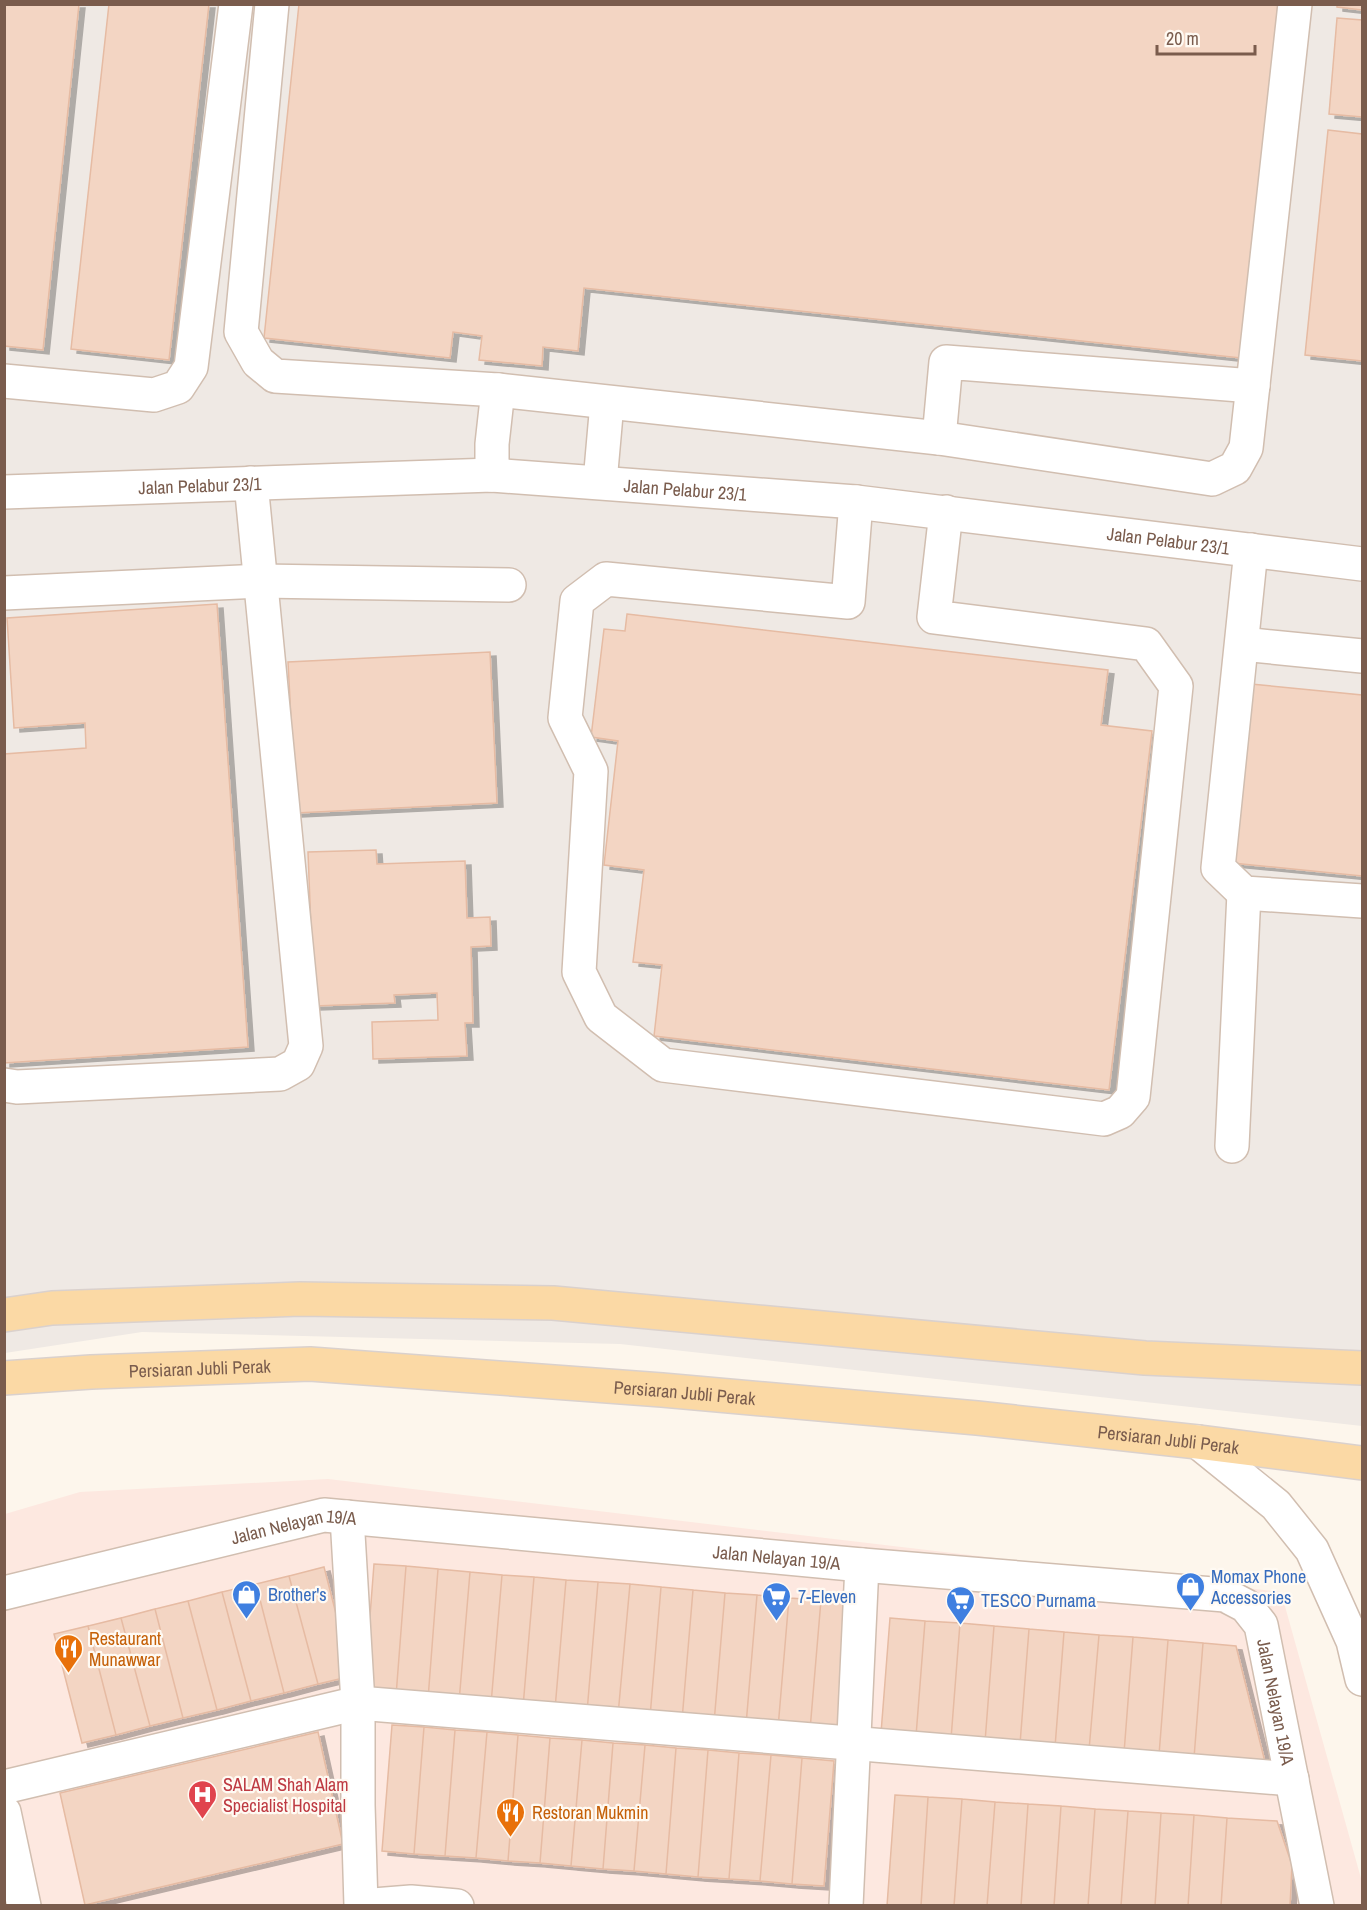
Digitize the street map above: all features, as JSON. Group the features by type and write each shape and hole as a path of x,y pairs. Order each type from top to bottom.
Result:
{"main road":[{"path":"4,1315 52,1308 300,1299 553,1303 1145,1358 1362,1368"},
{"name":"Persiaran Jubli Perak","path":"4,1378 91,1372 310,1364 662,1390 977,1418 1198,1442 1362,1463"}],"street":[{"path":"4,381 154,395 178,387 191,367 236,4"},
{"path":"272,4 241,332 258,362 275,376 498,390 939,438 1212,479 1235,468 1246,448 1295,4"},
{"path":"939,438 946,362 1253,386"},
{"path":"492,475 492,444 498,390"},
{"path":"600,482 607,403"},
{"name":"Jalan Pelabur 23/1","path":"4,492 492,475 856,502 1362,564"},
{"path":"4,1085 17,1087 280,1074 298,1064 306,1046 251,483"},
{"path":"856,502 848,602 606,579 577,601 565,718 591,771 579,972 601,1017 663,1065 1104,1119 1120,1112 1134,1097 1176,686 1146,644 934,617 946,512"},
{"path":"1251,550 1218,868 1244,894 1362,901"},
{"path":"4,593 261,581 509,585"},
{"path":"1242,644 1362,656"},
{"path":"1232,1146 1244,894"},
{"path":"1198,1442 1276,1505 1312,1550 1353,1641 1362,1680"},
{"name":"Jalan Nelayan 19/A","path":"4,1593 324,1515 862,1565 1226,1595 1246,1606 1261,1625 1317,1905"},
{"path":"347,1517 358,1703 361,1905 457,1905"},
{"path":"846,1905 862,1565"},
{"path":"1353,1641 1362,1598"},
{"path":"4,1787 358,1703 1292,1779"},
{"path":"4,1812 24,1905"}],"shaded area":[{"path":"5,5 1362,5 1362,1426 620,1344 142,1332 5,1353"},
{"path":"328,1479 1281,1592 1362,1882 1362,1906 5,1906 5,1514 80,1492"}],"building":[{"path":"4,4 79,4 43,350 4,346"},
{"path":"109,4 209,4 169,360 71,349"},
{"path":"299,4 1278,4 1241,358 584,288 578,351 543,347 542,366 479,360 482,336 453,332 450,358 264,338"},
{"path":"1337,4 1362,4 1362,10 1337,7"},
{"path":"1337,18 1362,20 1362,117 1329,114"},
{"path":"1328,130 1362,134 1362,361 1305,355"},
{"path":"217,604 248,1047 4,1063 4,754 86,748 85,723 14,728 7,618"},
{"path":"627,614 1108,670 1101,725 1152,731 1109,1090 654,1036 662,965 633,962 644,870 604,865 618,741 591,737 604,629 625,631"},
{"path":"490,652 497,803 296,813 288,662"},
{"path":"1251,684 1362,695 1362,876 1232,863"},
{"path":"376,850 377,864 465,861 467,918 490,917 491,946 471,947 473,1023 465,1023 467,1056 373,1059 372,1022 438,1020 437,993 394,995 395,1003 314,1006 308,852"},
{"path":"374,1564 406,1566 396,1696 364,1694"},
{"path":"406,1566 438,1569 428,1699 396,1696"},
{"path":"324,1567 352,1676 318,1684 289,1576"},
{"path":"438,1569 470,1572 459,1702 428,1699"},
{"path":"470,1572 502,1575 491,1704 459,1702"},
{"path":"502,1575 534,1577 523,1707 491,1704"},
{"path":"289,1576 318,1684 284,1693 256,1584"},
{"path":"534,1577 566,1580 555,1709 523,1707"},
{"path":"566,1580 598,1582 587,1712 555,1709"},
{"path":"598,1582 630,1584 618,1715 587,1712"},
{"path":"256,1584 284,1693 251,1701 222,1592"},
{"path":"630,1584 661,1587 650,1717 618,1715"},
{"path":"661,1587 693,1590 682,1720 650,1717"},
{"path":"693,1590 725,1593 714,1723 682,1720"},
{"path":"222,1592 251,1701 217,1710 188,1601"},
{"path":"725,1593 757,1595 746,1725 714,1723"},
{"path":"757,1595 789,1598 778,1728 746,1725"},
{"path":"789,1598 821,1600 810,1730 778,1728"},
{"path":"821,1600 852,1603 842,1733 810,1730"},
{"path":"188,1601 217,1710 183,1718 155,1609"},
{"path":"155,1609 183,1718 150,1726 121,1618"},
{"path":"121,1618 150,1726 116,1735 88,1626"},
{"path":"890,1618 925,1621 916,1736 881,1733"},
{"path":"925,1621 960,1623 951,1739 916,1736"},
{"path":"960,1623 994,1626 985,1742 951,1739"},
{"path":"88,1626 116,1735 82,1743 54,1634"},
{"path":"994,1626 1029,1629 1020,1744 985,1742"},
{"path":"1029,1629 1064,1632 1055,1747 1020,1744"},
{"path":"1064,1632 1099,1635 1089,1750 1055,1747"},
{"path":"1099,1635 1133,1637 1124,1753 1089,1750"},
{"path":"1133,1637 1168,1640 1159,1755 1124,1753"},
{"path":"1168,1640 1203,1643 1194,1758 1159,1755"},
{"path":"1203,1643 1236,1646 1265,1762 1194,1758"},
{"path":"392,1725 424,1727 414,1854 382,1851"},
{"path":"424,1727 455,1730 445,1856 414,1854"},
{"path":"455,1730 487,1732 476,1858 445,1856"},
{"name":"SALAM Shah Alam Specialist Hospital","path":"318,1732 343,1844 85,1905 60,1793"},
{"path":"487,1732 518,1735 508,1861 476,1858"},
{"path":"518,1735 550,1738 540,1863 508,1861"},
{"path":"550,1738 582,1740 571,1866 540,1863"},
{"path":"582,1740 613,1743 603,1869 571,1866"},
{"path":"613,1743 645,1745 634,1871 603,1869"},
{"path":"645,1745 676,1748 666,1874 634,1871"},
{"path":"676,1748 708,1750 698,1877 666,1874"},
{"path":"708,1750 739,1753 729,1879 698,1877"},
{"path":"739,1753 771,1755 760,1881 729,1879"},
{"path":"771,1755 802,1758 792,1884 760,1881"},
{"path":"802,1758 834,1761 824,1886 792,1884"},
{"path":"895,1795 928,1797 921,1906 887,1906"},
{"path":"928,1797 962,1799 954,1906 921,1906"},
{"path":"962,1799 995,1802 987,1906 954,1906"},
{"path":"995,1802 1028,1804 1021,1906 987,1906"},
{"path":"1028,1804 1061,1806 1054,1906 1021,1906"},
{"path":"1061,1806 1095,1809 1088,1906 1054,1906"},
{"path":"1095,1809 1128,1811 1121,1906 1088,1906"},
{"path":"1128,1811 1161,1813 1155,1906 1121,1906"},
{"path":"1161,1813 1194,1815 1188,1906 1155,1906"},
{"path":"1194,1815 1227,1818 1221,1906 1188,1906"},
{"path":"1227,1818 1277,1821 1292,1865 1290,1906 1221,1906"}],"place":[{"name":"Momax Phone Accessories","path":"1190,1612"},
{"name":"Brother's","path":"247,1620"},
{"name":"7-Eleven","path":"777,1622"},
{"name":"TESCO Purnama","path":"960,1626"},
{"name":"Restaurant Munawwar","path":"68,1674"},
{"name":"SALAM Shah Alam Specialist Hospital","path":"202,1820"},
{"name":"Restoran Mukmin","path":"511,1838"}]}
